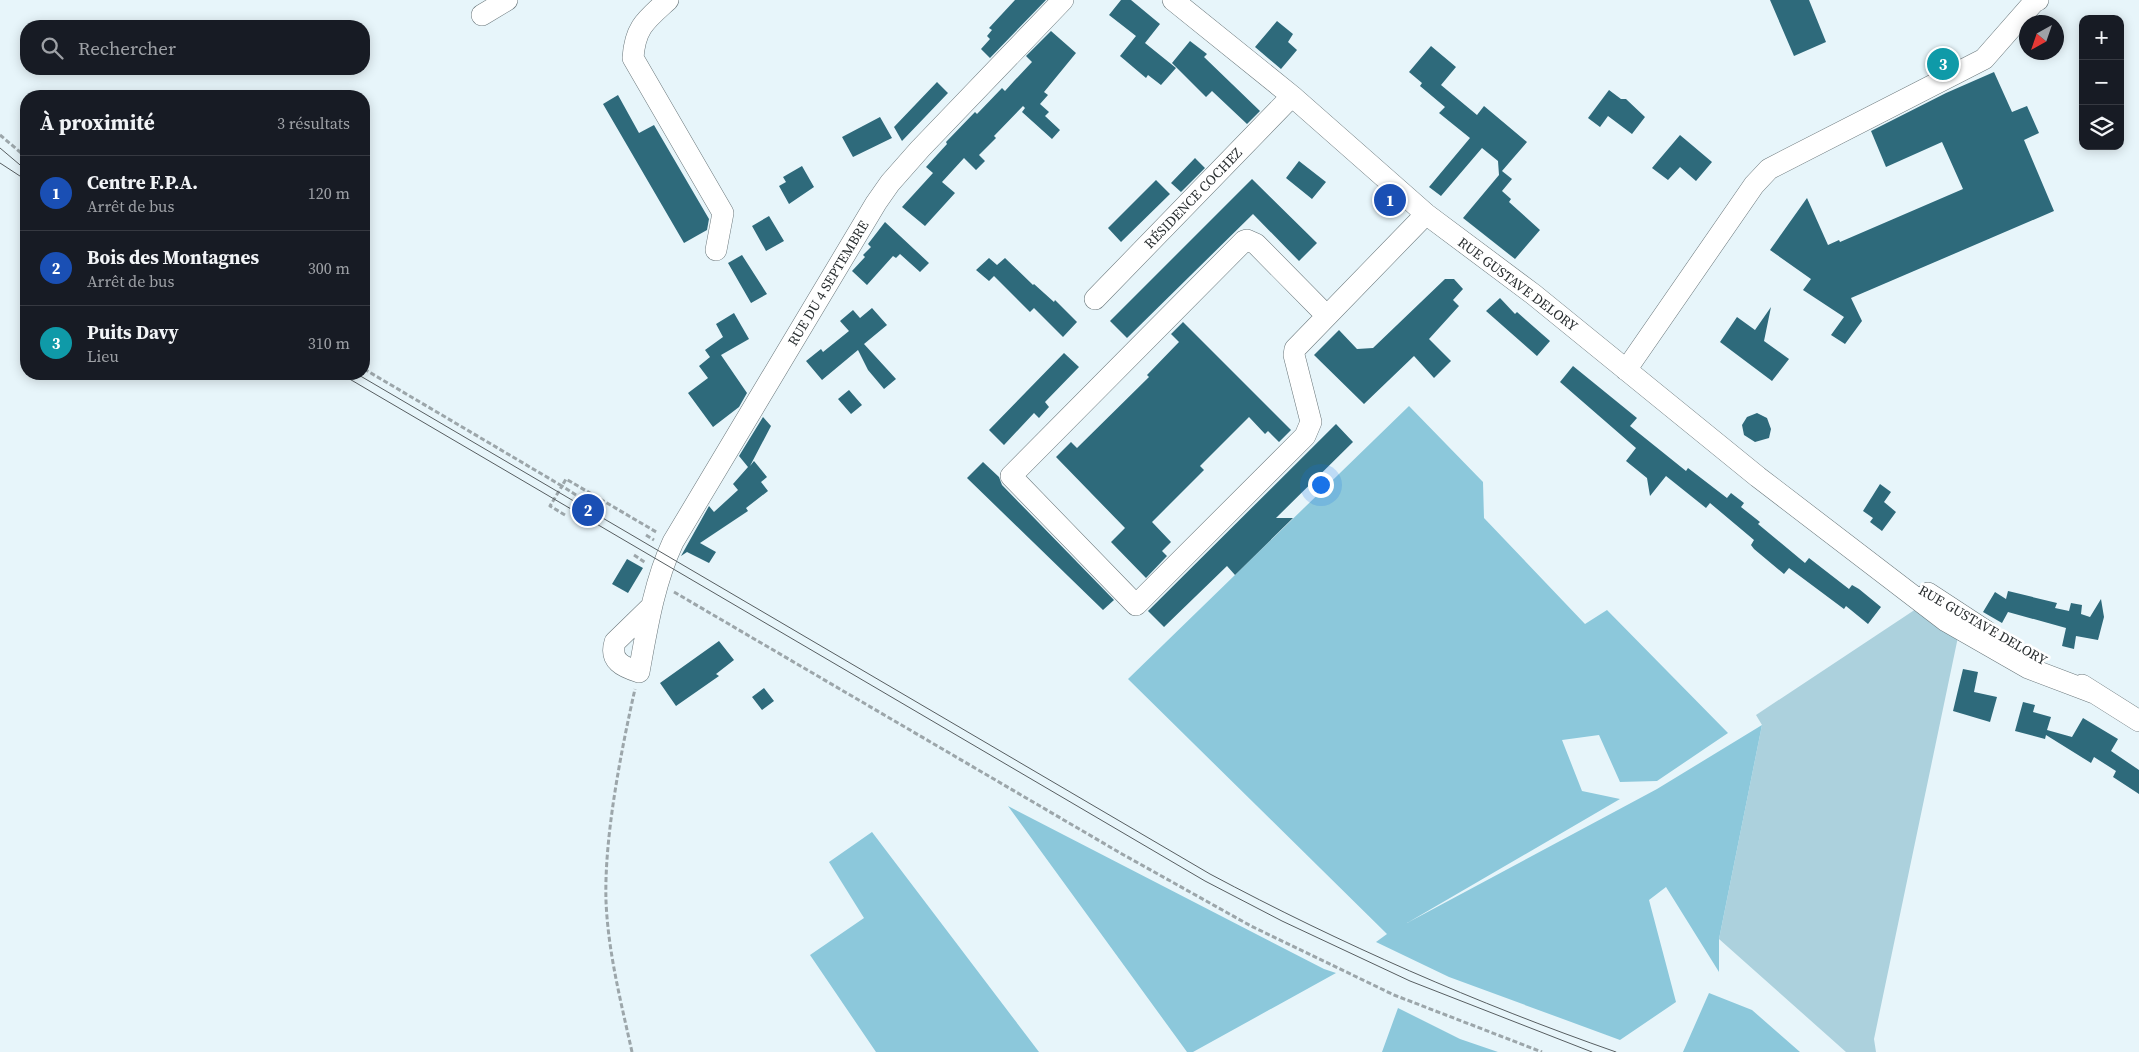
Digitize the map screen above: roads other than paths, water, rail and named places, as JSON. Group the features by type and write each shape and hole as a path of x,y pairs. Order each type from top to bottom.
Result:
{"street":[{"path":"482,15 507,0"},
{"path":"668,0 647,19 635,38 634,58 723,213 716,250"},
{"name":"RUE DU 4 SEPTEMBRE","path":"651,607 617,639 614,646 614,655 617,663 639,672 651,607 673,542 883,192 920,149 1064,0"},
{"name":"RUE GUSTAVE DELORY","path":"1173,0 1292,96 1426,214 1546,304 1758,477 1951,624 2028,668 2094,693 2139,721"},
{"path":"1626,370 1754,185 1769,169 1984,59 2034,2 2038,0"},
{"name":"RÉSIDENCE COCHEZ","path":"1095,299 1292,96"},
{"path":"1326,315 1256,244 1247,240 1244,241 1011,476 1136,605 1309,431 1310,422 1294,355 1295,349 1426,214"}],"tram line":[{"path":"0,148 20,165"},
{"path":"0,163 20,176"},
{"path":"351,380 1205,881 1282,921 1410,981 1592,1052"},
{"path":"367,380 1210,874 1259,900 1410,971 1461,993 1616,1052"}],"place":[{"name":"Puits Davy","path":"1943,64"},
{"name":"Centre F.P.A.","path":"1390,200"},
{"name":"Bois des Montagnes","path":"588,510"}]}
